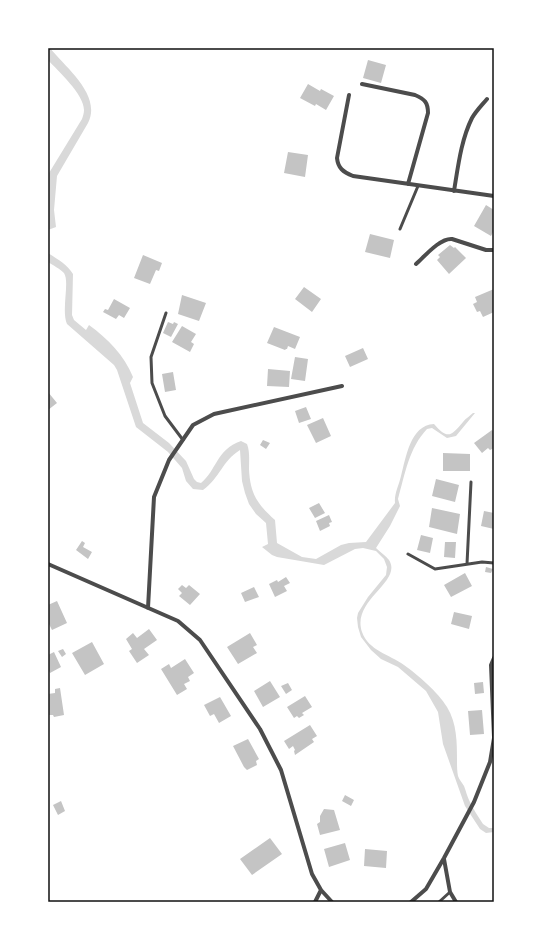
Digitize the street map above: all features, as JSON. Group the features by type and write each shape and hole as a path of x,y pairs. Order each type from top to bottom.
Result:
{"street":[{"path":"362,84 415,95 426,101 428,113 408,184"},
{"path":"349,95 337,158 338,165 341,169 353,176 494,196"},
{"path":"454,190 458,163 468,127 478,109 488,99"},
{"path":"416,264 447,238 486,250 494,250"},
{"path":"148,608 154,497 169,460 194,425 214,414 342,386"},
{"path":"48,564 178,621 200,640 260,729 281,770 312,874 320,890 332,902"},
{"path":"411,902 426,889 444,858 474,802 490,762 494,738 491,665 494,658"},
{"path":"444,858 450,892 456,902"},
{"path":"315,902 320,890"}],"lane":[{"path":"400,229 418,186"},
{"path":"166,314 152,357 152,383 165,416 183,440"},
{"path":"466,564 472,482"},
{"path":"408,554 435,569 482,562 494,563"},
{"path":"439,902 450,892"}],"shaded area":[{"path":"48,48 50,48 80,82 90,102 91,113 88,123 57,176 54,210 56,227 48,230 49,173 82,119 84,110 80,97 75,90 48,60"},
{"path":"48,253 71,270 73,274 72,315 74,320 86,330 89,325 103,336 115,348 129,369 133,377 130,383 143,423 169,443 186,461 194,479 201,483 226,450 241,441 247,444 251,485 256,498 263,509 275,520 277,543 302,557 316,559 341,545 366,542 395,503 396,493 407,452 414,436 419,430 434,424 446,434 449,434 452,433 473,413 475,413 456,436 447,438 432,428 427,429 416,444 408,462 398,499 400,506 390,526 376,548 389,560 391,568 389,576 369,601 364,610 361,621 362,632 369,644 380,652 404,665 427,684 447,707 453,720 456,733 458,776 464,786 472,806 483,824 489,828 494,828 494,832 486,833 480,829 465,806 443,744 438,712 426,691 398,667 381,659 371,650 361,637 358,627 358,613 368,597 386,575 387,567 384,559 376,551 363,548 355,549 324,565 272,555 262,547 268,544 266,523 256,514 249,504 245,493 242,481 240,450 229,459 209,485 203,490 193,489 186,481 182,468 168,452 136,427 114,365 67,324 65,318 66,277 64,273 48,262"}],"building":[{"path":"368,60 386,65 381,83 363,78"},
{"path":"308,84 320,91 321,89 334,96 326,110 316,104 315,106 300,98"},
{"path":"288,152 308,155 305,177 284,173"},
{"path":"486,205 494,210 494,230 491,236 474,226"},
{"path":"370,234 394,240 390,258 365,252"},
{"path":"450,245 454,248 455,247 466,258 449,274 437,260 440,257 438,255"},
{"path":"143,255 162,263 159,271 156,270 150,284 134,278"},
{"path":"304,287 321,299 312,312 295,299"},
{"path":"494,289 494,312 483,317 480,311 477,312 473,304 477,302 475,297"},
{"path":"182,295 206,303 199,321 178,314"},
{"path":"114,299 130,308 124,318 119,315 116,319 103,312 105,309 108,310"},
{"path":"168,322 178,324 171,337 163,333"},
{"path":"182,326 196,334 191,342 194,344 190,352 172,342"},
{"path":"274,327 300,337 295,349 288,346 285,350 267,343"},
{"path":"363,348 368,359 350,367 345,356"},
{"path":"295,357 308,359 305,381 291,379"},
{"path":"268,369 290,371 289,387 267,386"},
{"path":"173,372 176,390 165,392 162,374"},
{"path":"48,392 57,403 48,410"},
{"path":"306,407 311,419 299,423 295,411"},
{"path":"323,418 331,436 316,443 307,425"},
{"path":"492,430 494,433 494,448 490,450 488,448 482,453 474,443"},
{"path":"263,440 270,443 266,449 260,445"},
{"path":"443,453 470,454 470,471 443,471"},
{"path":"436,479 459,485 455,502 432,496"},
{"path":"319,503 325,513 315,518 309,508"},
{"path":"432,508 460,514 457,534 429,527"},
{"path":"484,511 494,513 494,529 481,526"},
{"path":"329,515 332,522 329,523 330,526 320,531 316,521"},
{"path":"421,535 433,538 430,553 417,550"},
{"path":"82,541 85,543 83,547 92,552 88,559 76,550"},
{"path":"445,542 456,542 455,558 444,557"},
{"path":"486,567 493,569 491,573 485,572"},
{"path":"465,573 472,586 451,597 444,585"},
{"path":"286,577 290,583 284,586 287,591 275,597 269,584 277,580 278,582"},
{"path":"182,585 186,588 189,585 200,594 190,605 179,596 182,593 178,589"},
{"path":"254,587 259,597 245,602 241,593"},
{"path":"57,601 67,623 52,630 48,622 48,605"},
{"path":"454,612 472,616 469,629 451,624"},
{"path":"149,629 157,640 144,649 149,655 137,663 129,651 132,649 126,639 133,633 137,638"},
{"path":"250,633 257,645 253,647 257,653 238,664 227,647"},
{"path":"92,642 104,664 85,675 72,653"},
{"path":"63,649 66,654 62,657 58,651"},
{"path":"54,652 61,667 50,673 48,669 48,655"},
{"path":"185,659 194,673 188,677 190,681 184,684 187,689 177,695 161,669 169,664 171,668"},
{"path":"270,681 280,697 263,707 254,691"},
{"path":"483,682 484,693 475,694 474,683"},
{"path":"288,683 292,690 286,694 281,686"},
{"path":"60,688 64,715 54,717 53,715 48,715 48,694 55,693 55,689"},
{"path":"305,696 312,707 302,713 304,715 299,718 297,716 294,718 287,707"},
{"path":"220,697 231,716 219,723 214,714 210,716 204,705"},
{"path":"482,710 484,734 470,735 468,711"},
{"path":"310,725 317,736 312,739 314,742 295,755 293,746 289,749 284,741"},
{"path":"248,739 259,759 256,761 257,765 247,770 233,746"},
{"path":"345,795 354,800 351,806 342,801"},
{"path":"61,801 65,811 58,815 53,805"},
{"path":"324,809 334,810 340,830 320,835 317,824 320,822 320,816"},
{"path":"270,838 282,854 252,875 240,859"},
{"path":"345,843 350,860 329,867 324,849"},
{"path":"365,849 387,851 386,868 364,866"}]}
